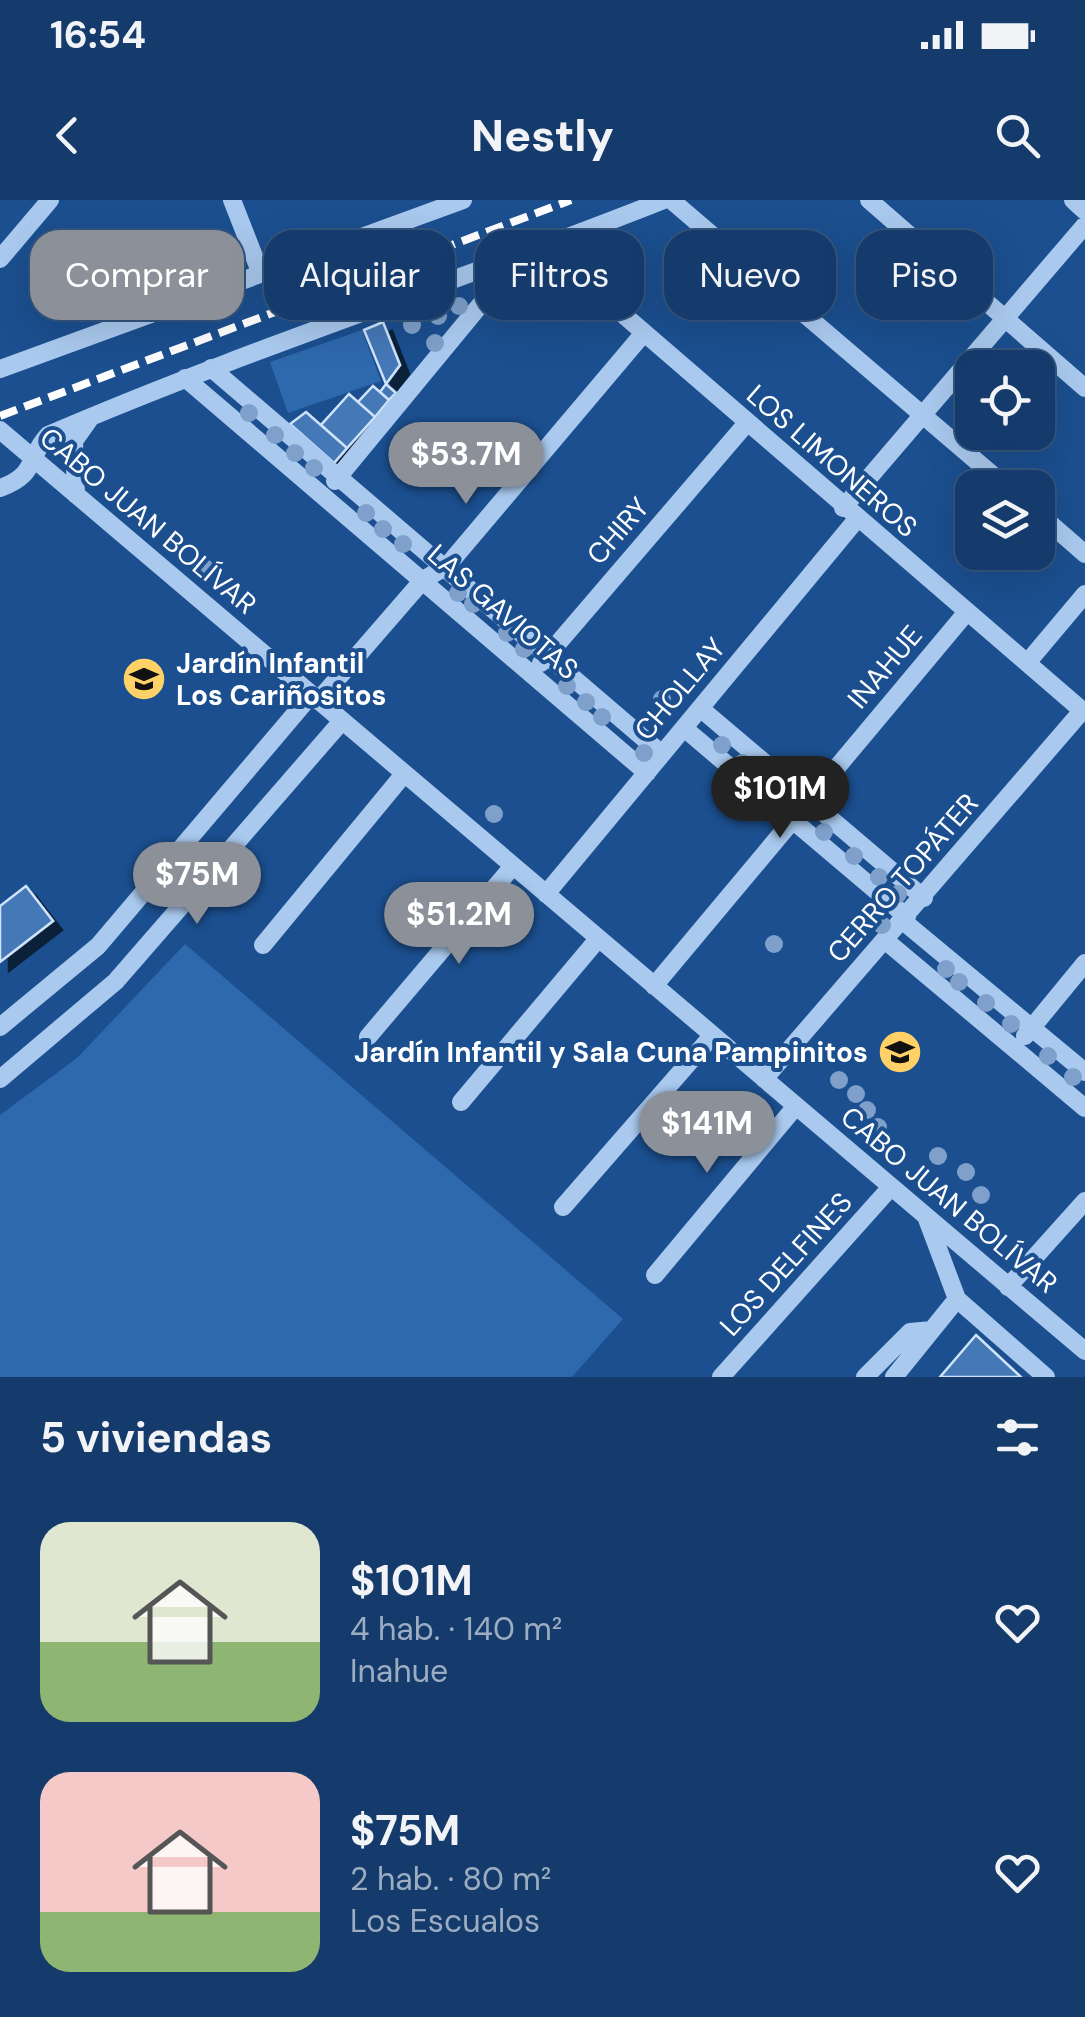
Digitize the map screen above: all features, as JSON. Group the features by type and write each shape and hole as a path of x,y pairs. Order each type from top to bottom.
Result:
{"street":[{"path":"0,259 50,200"},
{"path":"232,200 262,274"},
{"path":"0,369 463,200"},
{"path":"590,230 667,200 987,470"},
{"path":"869,200 1085,388"},
{"path":"1073,200 1085,211"},
{"name":"CHOLLAY","path":"546,894 700,708 923,416 1085,225"},
{"path":"0,488 19,481 48,434 211,368 475,274"},
{"path":"323,494 475,311"},
{"name":"LOS LIMONEROS","path":"627,320 1084,712"},
{"path":"0,1027 98,946 314,698 423,580 447,566 643,334"},
{"name":"LAS GAVIOTAS","path":"211,368 447,566 662,754"},
{"name":"LAS GAVIOTAS","path":"185,378 646,772"},
{"path":"76,495 74,441 93,415"},
{"name":"CHIRY","path":"532,673 746,424"},
{"name":"CABO JUAN BOLÍVAR","path":"0,430 38,453 76,495 1085,1351"},
{"path":"1055,528 1085,554"},
{"path":"1027,663 1085,594"},
{"name":"INAHUE","path":"654,986 966,613"},
{"path":"700,708 924,898"},
{"name":"CERRO TOPÁTER","path":"764,1079 1084,712"},
{"path":"0,1079 116,981 342,721"},
{"path":"684,728 1085,1072"},
{"path":"263,945 404,774"},
{"path":"368,1037 513,866"},
{"path":"461,1102 598,939"},
{"path":"886,941 1085,1108"},
{"path":"1014,1049 1085,964"},
{"path":"563,1207 712,1036"},
{"path":"654,1275 796,1106"},
{"name":"LOS DELFINES","path":"722,1377 890,1187"},
{"path":"1008,1287 1085,1201"},
{"path":"926,1218 956,1298 1046,1377"},
{"path":"894,1377 956,1298"},
{"path":"865,1377 910,1332 932,1330"}],"shaded area":[{"path":"362,330 381,381 288,413 270,362"},
{"path":"185,944 623,1319 572,1377 0,1377 0,1115 77,1058"}],"building":[{"path":"383,322 400,365 386,384 364,330"},
{"path":"386,384 396,393 389,400 380,392"},
{"path":"373,386 389,400 375,417 358,402"},
{"path":"349,394 375,417 347,448 321,425"},
{"path":"306,412 347,448 334,463 290,424"},
{"path":"26,886 53,921 0,962 0,906"},
{"path":"976,1335 1021,1377 940,1377"}],"railway":[{"path":"0,416 571,200"}],"place":[{"name":"Jardín Infantil Los Cariñositos","path":"144,679"},
{"name":"Jardín Infantil y Sala Cuna Pampinitos","path":"900,1052"}]}
